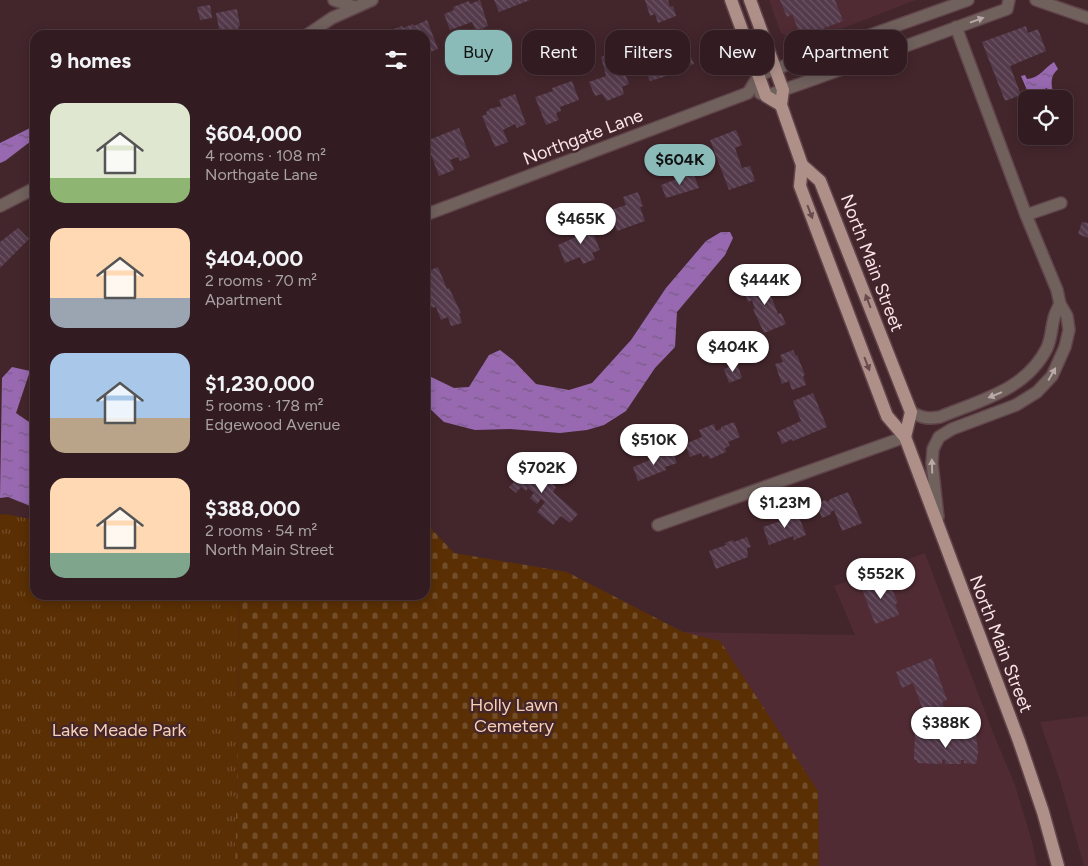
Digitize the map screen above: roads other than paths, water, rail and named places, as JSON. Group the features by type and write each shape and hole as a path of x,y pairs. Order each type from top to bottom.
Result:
{"main road":[{"path":"730,0 742,30"},
{"path":"750,0 784,90 781,105 766,96 759,75"},
{"name":"North Main Street","path":"781,105 802,165 800,186 887,416 905,437 1026,763 1043,812 1058,866"},
{"name":"North Main Street","path":"802,165 820,181 911,412"},
{"path":"905,437 911,412"}],"street":[{"path":"334,0 355,7"},
{"path":"314,30 332,18 372,0"},
{"path":"776,69 968,0"},
{"path":"759,75 752,90 766,96 1007,9 1009,0"},
{"path":"1036,0 1088,18"},
{"path":"940,532 932,463 933,449 939,437 952,429 1016,405 1037,392 1052,376 1065,347 1069,330 1067,316 1060,304 1051,275 1026,215 956,27"},
{"name":"Northgate Lane","path":"430,213 752,90"},
{"path":"0,206 30,191"},
{"path":"1026,215 1061,203"},
{"path":"911,412 922,418 940,417 1004,391 1025,378 1038,364 1046,349 1052,336 1054,317 1060,304"},
{"path":"658,525 905,437"}],"water":[{"path":"1054,62 1058,69 1052,80 1053,90 1048,90 1047,88 1027,90 1021,76 1025,75 1027,79 1035,77"},
{"path":"30,128 30,142 0,163 0,143"},
{"path":"721,232 730,232 733,238 725,255 677,312 675,347 655,368 626,411 604,425 587,430 560,433 510,429 475,430 444,422 430,409 430,376 454,388 469,387 489,355 500,350 513,360 536,384 569,390 592,383 631,340 666,288 706,241"},
{"path":"12,367 30,371 16,413 30,423 30,506 8,497 0,498 2,378"}],"park label":[{"name":"Holly Lawn Cemetery","path":"514,715"},
{"name":"Lake Meade Park","path":"119,730"}]}
